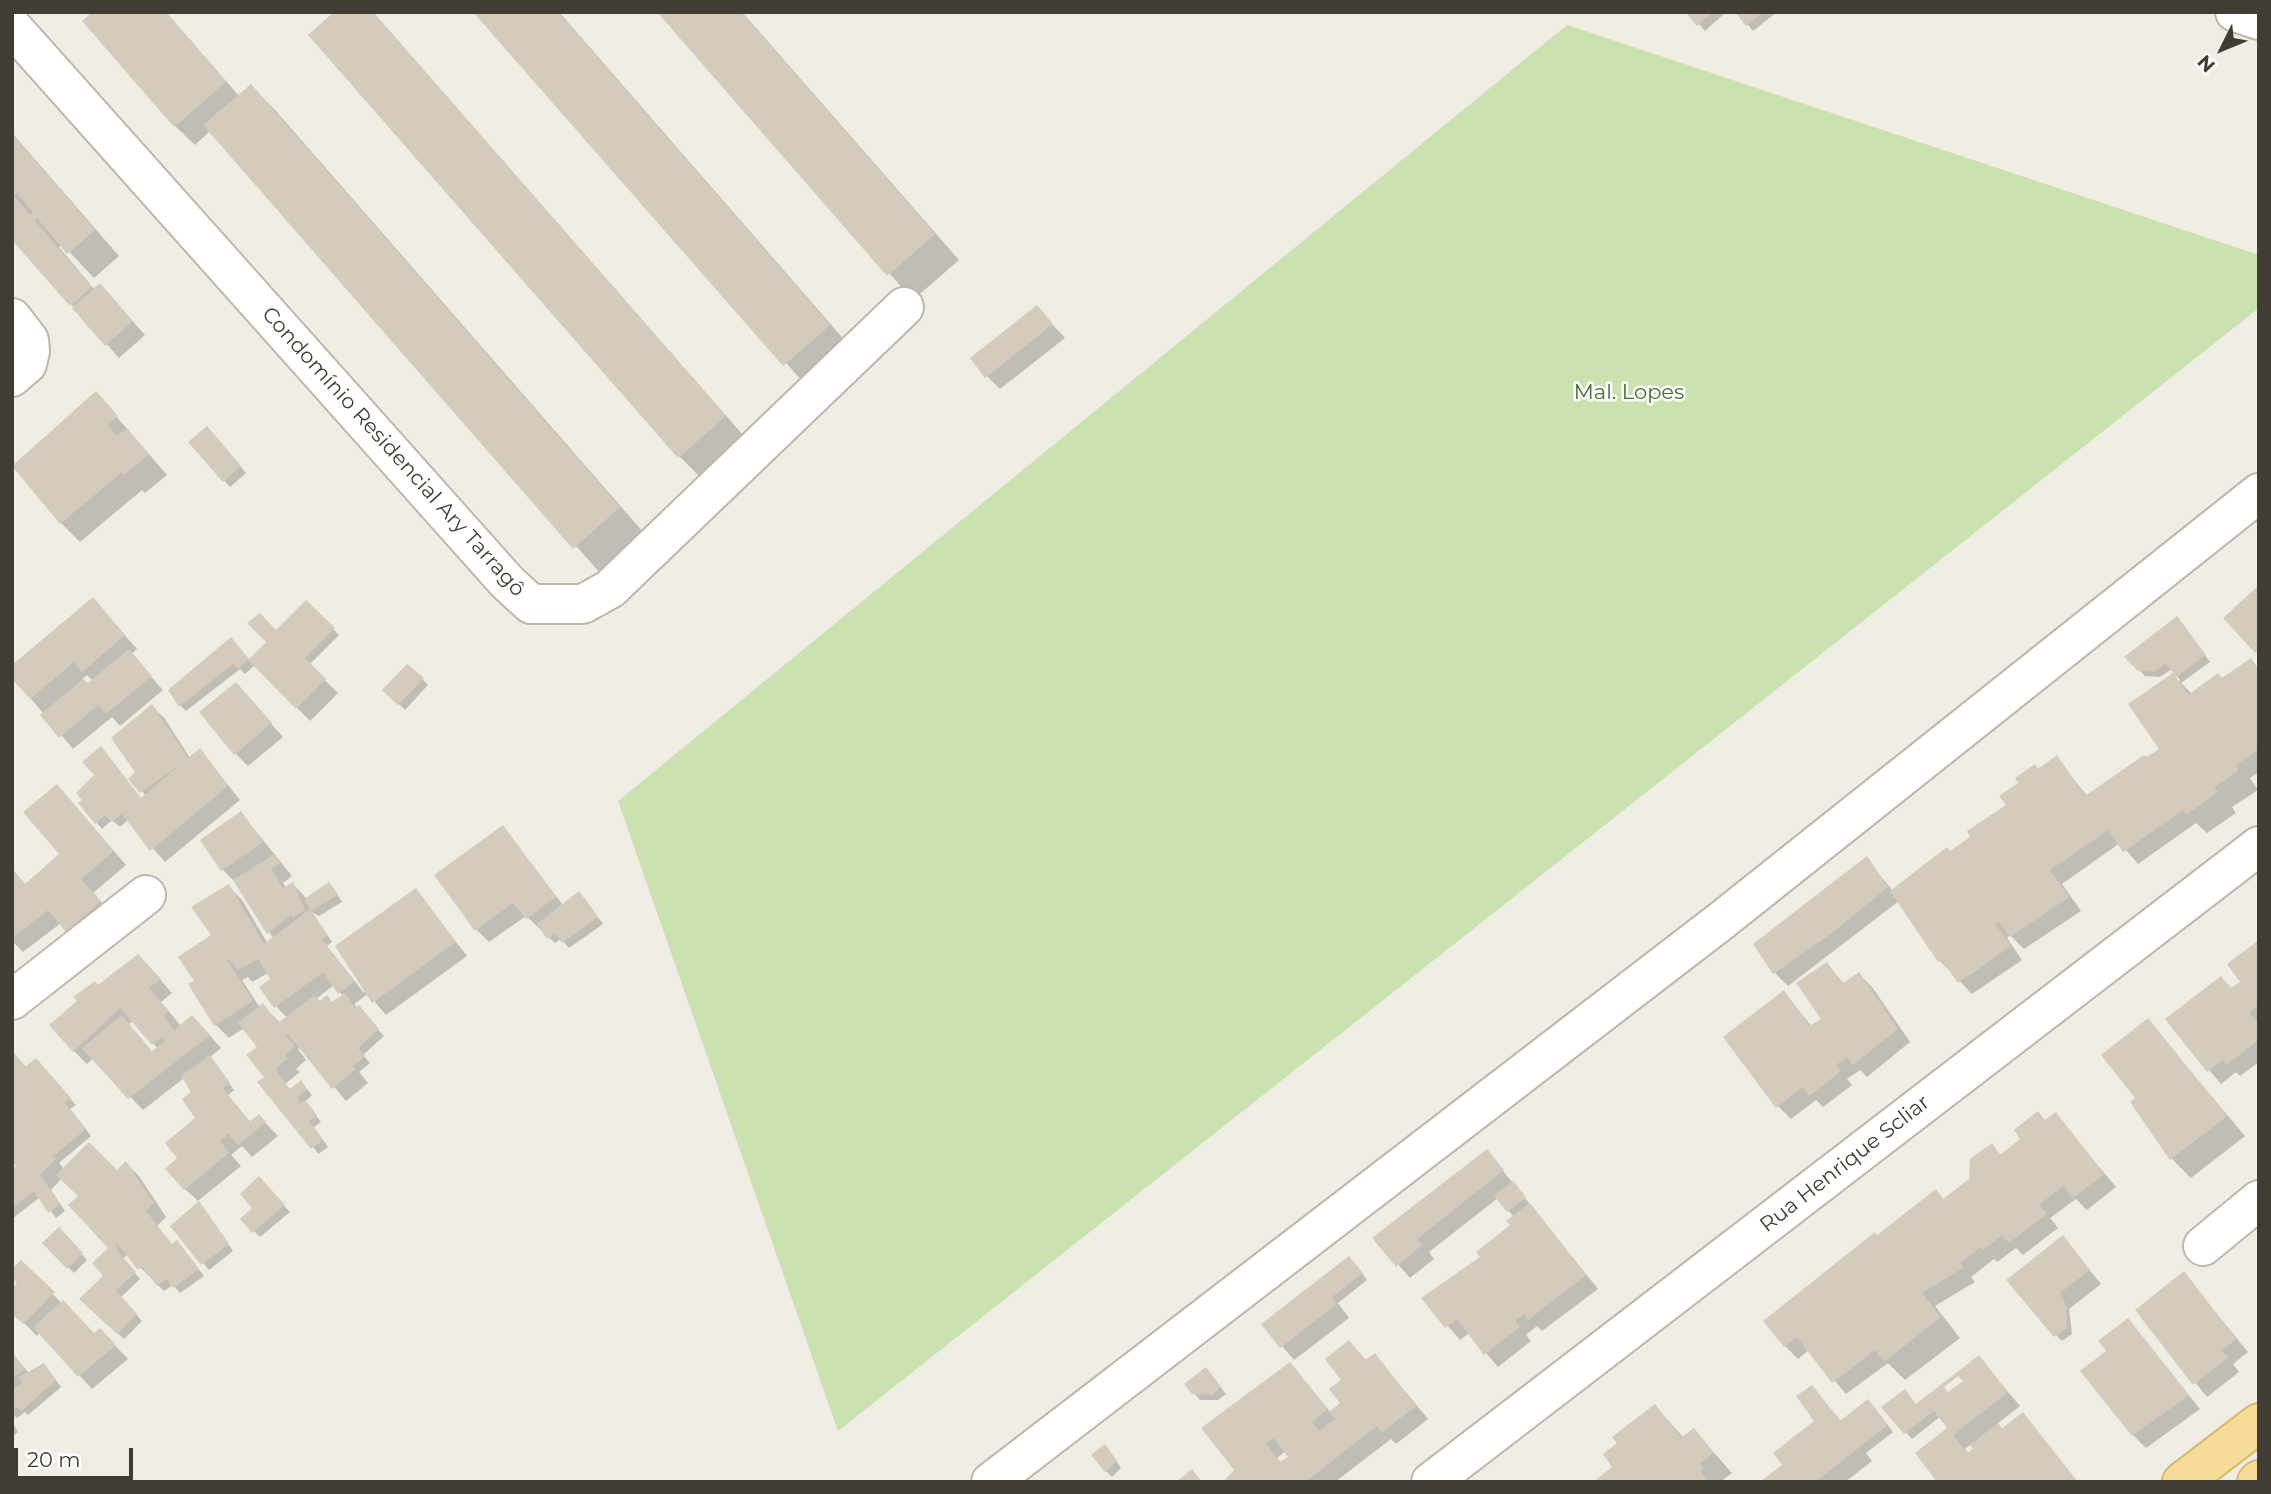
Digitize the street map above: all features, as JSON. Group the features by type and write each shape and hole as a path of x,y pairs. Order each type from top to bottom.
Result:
{"main road":[{"path":"2182,1482 2259,1423"}],"street":[{"path":"2235,12 2259,20"},
{"name":"Condomínio Residencial Ary Tarragô","path":"12,27 530,604 583,604 610,589 904,307"},
{"path":"12,318 29,340 30,351 27,364 12,377"},
{"path":"991,1482 1721,921 2259,493"},
{"name":"Rua Henrique Scliar","path":"1431,1482 2259,846"},
{"path":"12,1000 146,895"},
{"path":"2203,1246 2259,1200"}],"green space":[{"name":"Mal. Lopes","path":"1567,25 2259,255 2259,308 838,1431 618,801"}],"building":[{"path":"92,12 166,12 226,82 174,127 82,21"},
{"path":"334,12 373,12 726,416 678,458 308,35"},
{"path":"473,12 558,12 830,325 783,366"},
{"path":"657,12 741,12 935,234 887,276"},
{"path":"1713,12 1697,26 1687,14"},
{"path":"1735,12 1763,12 1746,26"},
{"path":"251,84 620,507 573,549 203,125"},
{"path":"12,134 95,230 67,254 37,218 35,221 92,287 70,306 12,240","holes":["17,193 33,212 30,215 14,196"]},
{"path":"100,283 133,321 105,346 72,308"},
{"path":"1037,305 1053,324 985,378 970,358"},
{"path":"96,391 118,416 108,425 117,436 127,428 149,454 124,475 122,472 60,524 12,466"},
{"path":"207,426 241,466 223,482 188,442"},
{"path":"2259,585 2259,650 2255,653 2223,618"},
{"path":"93,597 125,635 82,672 74,662 30,699 12,679 12,665"},
{"path":"306,600 335,628 305,658 326,679 296,709 248,660 238,669 233,664 179,707 168,690 231,637 249,659 266,642 247,623 260,613 276,630"},
{"path":"2177,616 2206,655 2176,677 2188,695 2218,673 2222,678 2251,658 2259,670 2259,749 2236,765 2239,770 2214,787 2218,792 2186,815 2183,810 2123,852 2108,830 2050,870 2069,897 2010,937 1999,922 1995,924 2011,946 1958,983 1942,960 1938,962 1890,891 1947,847 1950,851 1970,837 1967,831 2006,805 1999,796 2018,783 2015,778 2035,764 2038,769 2057,755 2085,796 2144,755 2147,757 2159,749 2128,704 2173,673 2166,663 2154,672 2137,670 2124,657"},
{"path":"129,649 152,676 106,714 98,705 59,738 40,715 83,679 88,683"},
{"path":"407,664 424,678 398,705 382,690"},
{"path":"236,682 272,723 234,755 199,712"},
{"path":"152,704 188,758 200,748 228,786 150,851 122,814 112,822 105,815 95,824 78,803 82,800 76,793 94,775 82,762 101,746 141,798 181,764 140,793 128,779 135,772 111,738"},
{"path":"57,784 114,851 81,879 101,901 66,932 48,910 12,938 12,869 25,884 59,854 23,812"},
{"path":"241,811 263,842 221,871 200,840"},
{"path":"503,825 556,897 526,919 513,903 475,931 434,875"},
{"path":"275,854 280,863 271,869 283,888 293,882 305,910 293,918 291,915 267,934 233,880"},
{"path":"1867,856 1888,887 1832,933 1773,974 1753,944"},
{"path":"329,882 338,895 311,911 327,935 322,939 354,982 338,994 323,972 274,1008 259,987 270,979 258,959 238,970 225,956 253,1001 214,1026 188,984 194,981 178,957 211,935 191,907 229,884 264,944 310,909 304,899"},
{"path":"416,888 456,942 372,1003 335,946"},
{"path":"579,891 598,917 562,943 555,934 547,939 537,924"},
{"path":"2259,940 2259,1005 2249,1012 2259,1024 2259,1040 2226,1065 2223,1060 2207,1072 2165,1019 2221,976 2231,988 2240,982 2227,964"},
{"path":"138,954 161,979 149,988 169,1011 163,1015 174,1030 192,1015 210,1035 128,1099 82,1048 122,1015 151,1052 165,1041 162,1037 152,1045 120,1008 73,1052 49,1025 77,1001 73,997 95,981 98,985"},
{"path":"1827,962 1842,984 1859,972 1898,1029 1853,1065 1847,1057 1836,1065 1841,1071 1809,1096 1803,1087 1776,1108 1723,1037 1784,990 1809,1026 1821,1019 1796,983"},
{"path":"345,993 355,1008 359,1005 379,1029 358,1048 365,1056 353,1066 356,1069 332,1089 288,1034 286,1036 295,1046 285,1055 288,1058 275,1069 290,1089 301,1080 307,1089 297,1098 301,1103 305,1100 317,1115 309,1121 323,1140 311,1149 257,1082 264,1077 246,1055 257,1047 238,1023 263,1003 278,1023 315,995 320,1001 327,995 332,1002"},
{"path":"2148,1018 2227,1116 2170,1160 2130,1102 2135,1098 2101,1055"},
{"path":"12,1050 25,1067 36,1058 71,1098 65,1103 86,1129 53,1156 56,1159 40,1175 60,1204 48,1213 34,1191 12,1209 12,1170 16,1166 12,1162"},
{"path":"210,1055 230,1083 223,1088 249,1122 259,1114 266,1122 238,1145 228,1134 220,1141 229,1153 184,1190 165,1169 177,1158 165,1143 195,1118 182,1099 191,1092 181,1076"},
{"path":"2038,1111 2045,1120 2056,1112 2104,1174 2073,1198 2063,1186 2039,1205 2047,1214 2009,1243 2002,1235 1983,1250 1981,1247 1960,1263 1963,1268 1922,1293 1941,1317 1884,1362 1875,1350 1832,1383 1797,1337 1784,1347 1763,1321 1875,1232 1877,1235 1936,1189 1943,1199 1969,1179 1970,1159 1992,1143 2000,1155 2020,1139 2014,1130"},
{"path":"89,1142 117,1170 126,1161 154,1203 146,1211 172,1244 177,1240 199,1269 173,1288 166,1279 157,1286 142,1266 138,1270 115,1241 118,1252 136,1272 116,1290 137,1314 117,1334 79,1299 103,1276 92,1263 108,1248 68,1205 78,1196 56,1175"},
{"path":"1487,1149 1504,1170 1417,1239 1422,1245 1396,1267 1372,1238"},
{"path":"259,1176 285,1205 252,1233 240,1219 252,1208 240,1194"},
{"path":"1513,1181 1526,1197 1507,1212 1494,1196"},
{"path":"199,1201 229,1244 201,1265 170,1226"},
{"path":"1530,1203 1586,1275 1528,1320 1524,1314 1515,1321 1520,1327 1484,1355 1457,1319 1445,1328 1421,1298 1480,1257 1476,1252 1510,1225 1506,1221"},
{"path":"59,1227 83,1253 67,1269 42,1243"},
{"path":"2063,1235 2090,1270 2060,1293 2067,1307 2067,1328 2054,1337 2006,1280"},
{"path":"1349,1256 1363,1273 1332,1297 1337,1304 1280,1348 1261,1324"},
{"path":"21,1260 55,1292 23,1324 12,1314 12,1289 17,1283 12,1278 12,1269"},
{"path":"2184,1271 2236,1339 2222,1350 2228,1358 2193,1385 2135,1310"},
{"path":"63,1300 94,1333 100,1328 116,1345 78,1377 33,1327"},
{"path":"2128,1318 2189,1395 2132,1436 2080,1371 2106,1351 2098,1341"},
{"path":"1349,1340 1365,1360 1375,1353 1416,1406 1382,1432 1377,1426 1305,1482 1223,1482 1234,1470 1201,1428 1290,1362 1328,1409 1312,1422 1319,1431 1335,1419 1329,1412 1340,1403 1329,1389 1341,1380 1325,1359","holes":["1273,1438 1288,1457 1280,1462 1266,1444"]},
{"path":"12,1352 25,1369 12,1378"},
{"path":"1979,1355 2008,1392 1953,1435 1967,1453 1973,1449 1970,1445 1998,1423 2002,1428 2023,1412 2076,1480 1937,1482 1915,1453 1947,1428 1934,1411 1904,1434 1881,1407 1905,1389 1916,1404","holes":["1958,1376 1963,1381 1948,1392 1944,1387"]},
{"path":"44,1363 56,1380 21,1411 18,1407 12,1411 12,1390 22,1383 19,1377"},
{"path":"1206,1367 1221,1387 1212,1395 1192,1394 1184,1384"},
{"path":"1812,1385 1840,1421 1868,1399 1888,1425 1815,1482 1760,1482 1782,1465 1773,1453 1814,1421 1796,1396"},
{"path":"1655,1404 1681,1438 1694,1428 1714,1453 1700,1463 1703,1468 1700,1471 1709,1482 1593,1482 1612,1467 1603,1454 1617,1443 1612,1437"},
{"path":"1105,1444 1117,1461 1105,1472 1091,1455"},
{"path":"1192,1469 1202,1482 1176,1482"}]}
